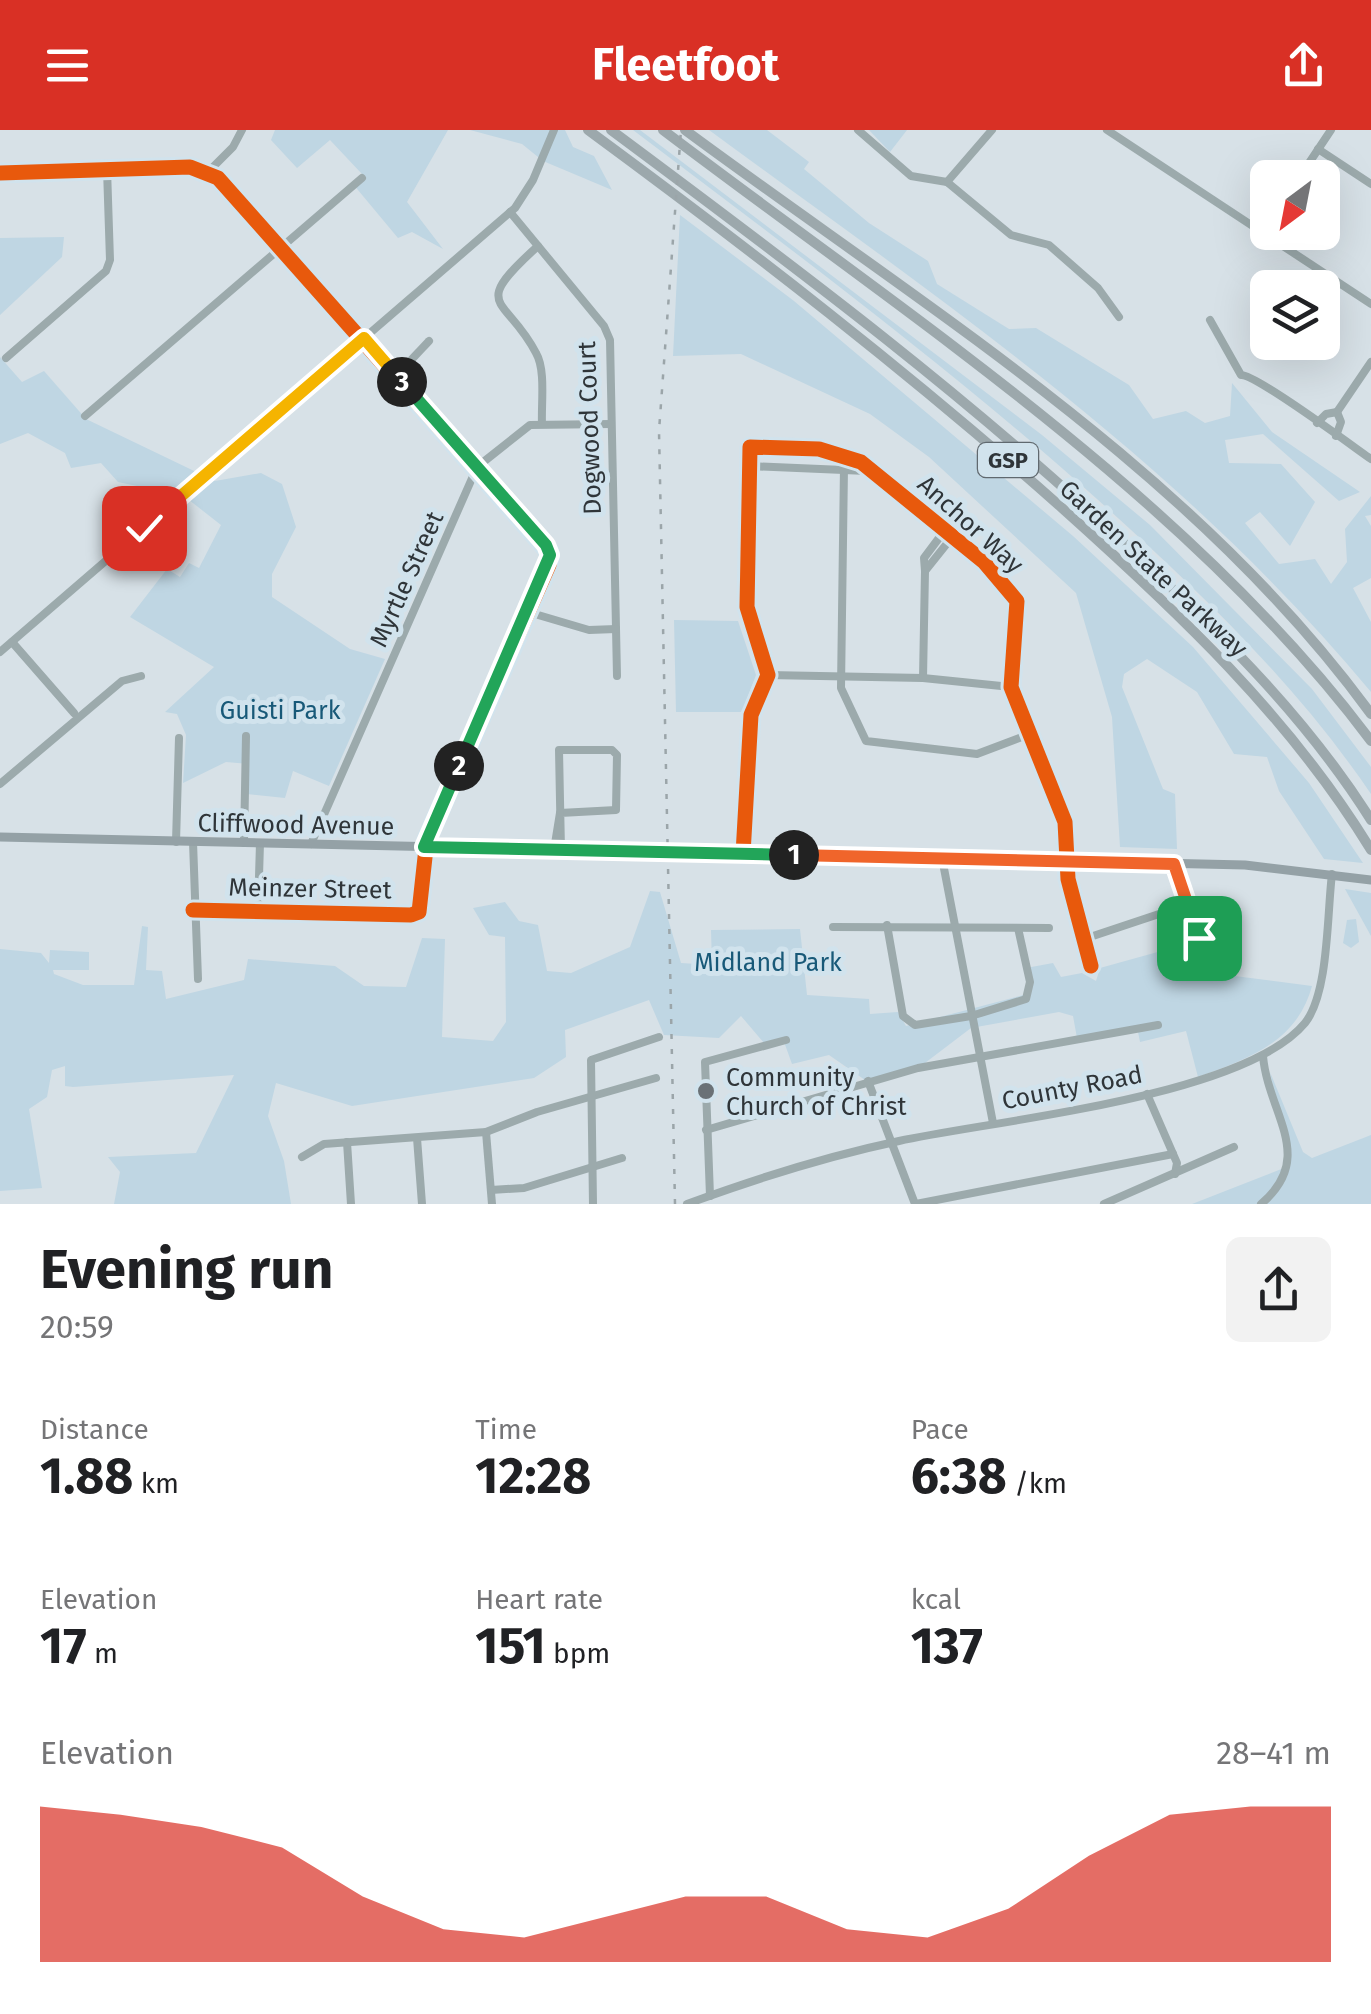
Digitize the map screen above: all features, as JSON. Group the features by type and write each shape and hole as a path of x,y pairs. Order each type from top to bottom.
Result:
{"highway":[{"name":"Garden State Parkway","path":"588,130 840,320 1109,550 1260,700 1324,779 1371,850"},
{"name":"Garden State Parkway","path":"610,130 880,333 1092,512 1275,691 1327,754 1371,820"},
{"name":"Garden State Parkway","path":"662,130 1022,402 1144,501 1280,633 1371,741"},
{"path":"685,130 1113,448 1261,586 1371,714"}],"main road":[{"name":"Cliffwood Avenue","path":"0,837 1265,866 1368,879"}],"street":[{"path":"208,172 233,147 242,130"},
{"path":"0,652 510,212 527,192 554,130"},
{"path":"858,130 910,176 947,182 1004,230 1049,246 1098,288 1119,317"},
{"path":"947,182 992,130"},
{"path":"1107,130 1250,219"},
{"path":"1311,160 1332,130"},
{"path":"1318,150 1371,184"},
{"path":"0,173 190,167 208,172 227,186 546,545 550,557 528,612 424,847"},
{"path":"6,358 106,271 110,260 107,169"},
{"path":"84,416 362,178"},
{"name":"Dogwood Court","path":"510,212 604,326 610,340 617,676"},
{"path":"538,246 502,281 499,299 502,311 538,355 542,424"},
{"path":"1295,250 1371,304"},
{"path":"1210,320 1241,375 1254,376 1371,459"},
{"path":"397,376 430,340"},
{"path":"1317,423 1326,414 1338,412 1371,362"},
{"path":"1336,436 1341,422 1338,412"},
{"name":"Myrtle Street","path":"311,844 477,467 524,428 542,424 611,424"},
{"name":"Anchor Way","path":"871,472 844,467 749,466 750,447 837,452 871,472 949,533 1017,601 1011,687 1064,822 1066,861 1090,966"},
{"path":"742,854 751,715 768,675 747,607 749,466"},
{"path":"844,467 841,677 846,702 866,741 873,745 977,754 1027,735"},
{"path":"923,678 924,558 949,533"},
{"path":"528,612 589,630 616,628"},
{"path":"12,642 74,713"},
{"path":"768,675 923,678 1011,687"},
{"path":"0,784 122,681 141,676"},
{"path":"244,843 246,736"},
{"path":"176,842 179,738"},
{"path":"558,850 559,750 612,750 616,755 616,810 560,814"},
{"path":"193,842 198,979"},
{"path":"258,910 260,844"},
{"name":"Meinzer Street","path":"193,910 414,915 422,904 424,847"},
{"path":"942,858 993,1123"},
{"path":"1174,864 1199,938"},
{"name":"County Road","path":"687,1204 890,1143 1194,1083 1263,1056 1301,1028 1316,1001 1332,874"},
{"path":"1084,939 1186,905"},
{"path":"887,925 903,1016 910,1024 971,1016 1016,1005 1028,996 1030,982 1018,928"},
{"path":"833,926 1048,928"},
{"path":"706,1130 868,1081 1158,1025"},
{"path":"593,1204 592,1058 659,1037"},
{"path":"710,1196 706,1060 786,1040"},
{"path":"1261,1204 1288,1171 1288,1146 1263,1056"},
{"path":"302,1157 315,1146 486,1132 656,1078"},
{"path":"868,1081 915,1204 1173,1154"},
{"path":"1148,1094 1173,1154 1176,1174"},
{"path":"486,1132 492,1204"},
{"path":"417,1138 422,1204"},
{"path":"347,1142 351,1204"},
{"path":"1104,1204 1234,1147"},
{"path":"490,1190 524,1188 622,1158"},
{"path":"723,1192 723,1204"}],"green space":[{"path":"275,130 448,130 407,202 443,249 412,232 398,238 353,184 362,174 330,140 297,168 271,140"},
{"path":"470,130 565,130 573,147 594,156 612,190 543,161 522,144"},
{"path":"633,130 640,130 1042,435 1150,525 1312,689 1371,767 1371,794 1310,713 1243,638 1097,499 927,356"},
{"path":"709,130 767,130 809,162 804,169 869,223 928,261 937,284 1009,329 1036,328 1129,385 1153,419 1186,411 1205,423 1230,416 1232,383 1272,432 1360,492 1339,501 1263,434 1225,440 1229,463 1281,464 1315,502 1290,546 1260,512 1245,523 1279,564 1315,559 1331,584 1347,562 1345,529 1371,496 1371,515 1365,516 1371,526 1371,578 1353,588 1371,622 1371,692 1220,531 1140,459 973,324"},
{"path":"869,130 907,130 890,152"},
{"path":"680,215 794,301 1073,536 1193,647 1309,783 1363,863 1324,859 1279,791 1267,757 1234,754 1197,692 1147,659 1124,674 1122,687 1163,789 1175,794 1177,849 1120,847 1112,717 1076,593 929,457 870,414 741,354 673,356"},
{"path":"64,237 62,257 0,315 0,238"},
{"name":"Guisti Park","path":"0,357 22,382 44,371 86,419 215,481 261,473 282,484 296,527 272,574 272,597 350,649 385,659 329,786 293,771 285,798 247,794 249,764 226,762 183,783 186,735 177,714 165,712 214,667 130,617 167,569 180,577 189,563 199,568 221,525 184,496 118,482 101,463 71,468 65,453 28,433 0,444"},
{"path":"674,620 738,621 756,675 742,712 676,712"},
{"path":"1345,889 1371,893 1371,936"},
{"name":"Midland Park","path":"650,891 660,892 681,963 712,965 711,930 800,929 807,995 869,999 870,1014 898,1012 906,1026 1027,994 1026,968 1053,963 1061,977 1082,973 1096,981 1100,968 1208,938 1211,973 1312,986 1305,1005 1283,1035 1252,1055 1198,1077 1186,1031 1140,1042 1138,1032 1077,1038 1073,1016 1059,1012 971,1028 921,1066 865,1080 829,1055 792,1064 783,1039 764,1043 741,1016 719,1038 664,1035 649,1000 565,1030 566,1057 534,1078 352,1106 276,1083 268,1116 284,1161 291,1204 114,1204 120,1172 108,1157 196,1153 234,1075 73,1087 65,1086 65,1066 52,1070 47,1097 29,1109 42,1188 0,1191 0,949 41,953 49,963 50,950 89,952 89,970 53,970 54,974 83,985 134,985 142,926 148,927 146,970 162,971 166,999 244,980 248,959 335,966 364,986 406,987 422,938 445,939 442,1037 493,1041 506,1022 505,937 489,935 473,908 505,902 519,921 538,925 547,971 571,973 630,947"},
{"path":"1356,919 1359,942 1351,948 1343,943 1347,920"},
{"path":"1270,1072 1303,1152 1312,1158 1371,1135 1371,1204 1192,1204 1289,1166"}],"railway":[{"path":"675,1204 659,431 681,130"}],"cycle path":[{"path":"0,173 190,167 218,178 549,551 549,565 427,839 419,912 411,915 193,910"},
{"path":"743,854 751,715 768,675 747,607 750,447 819,449 861,462 984,562 1017,601 1011,687 1065,822 1068,879 1091,966"}],"place":[{"name":"Community Church of Christ","path":"706,1091"}],"route":[{"path":"144,528 364,338 546,545 550,555 549,565 424,847 1174,864 1199,938"}]}
